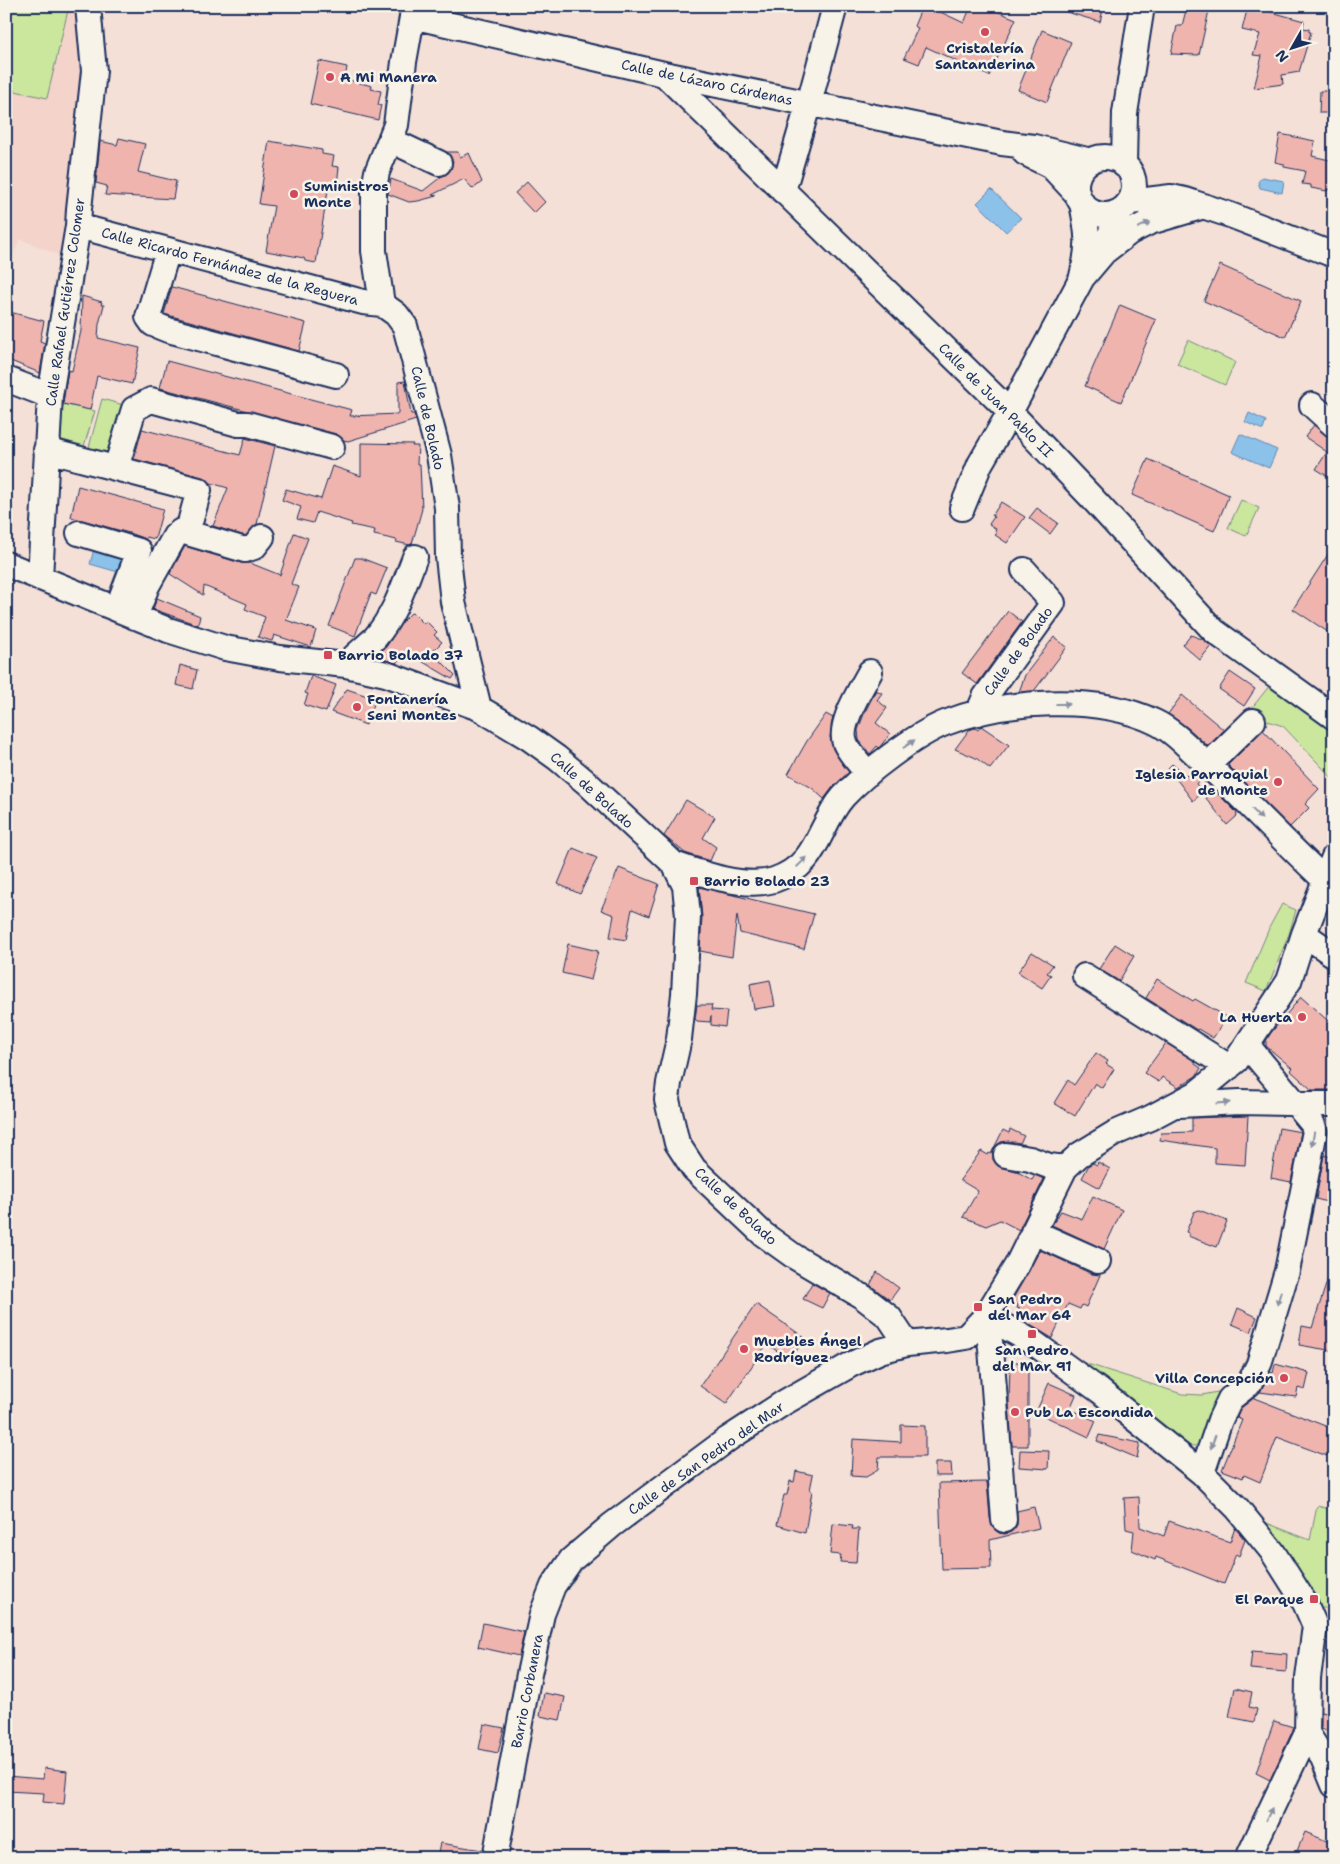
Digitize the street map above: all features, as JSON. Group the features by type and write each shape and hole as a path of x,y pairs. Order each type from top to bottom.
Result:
{"street":[{"name":"Calle Rafael Gutiérrez Colomer","path":"40,578 50,396 78,226 94,72 88,6"},
{"path":"783,191 835,6"},
{"path":"1104,252 1122,208 1133,194 1134,185 1128,170 1125,113 1142,6"},
{"path":"382,304 374,251 373,204 376,172 396,125 413,11"},
{"name":"Calle de Lázaro Cárdenas","path":"413,11 664,74 1002,143 1096,159"},
{"name":"Calle de Juan Pablo II","path":"664,74 1010,412 1214,631 1334,717"},
{"path":"1082,278 1088,253 1088,229 1076,185 1078,175 1083,167 1096,159 1114,140 1125,113"},
{"path":"390,140 438,163"},
{"name":"Calle de Lázaro Cárdenas","path":"1002,143 1051,166 1080,199"},
{"path":"1096,159 1110,158 1128,170 1175,190 1206,206 1334,255"},
{"path":"1080,199 1089,210 1106,215 1122,208 1170,197 1206,206"},
{"path":"962,508 980,464 1082,278 1104,252 1130,232 1150,222 1206,206"},
{"name":"Calle Ricardo Fernández de la Reguera","path":"78,226 363,302 382,304"},
{"path":"168,250 148,317 153,324 168,330 336,375"},
{"name":"Calle de Bolado","path":"382,304 396,314 405,326 433,429 447,508 448,557 453,602 479,708"},
{"path":"6,379 50,396"},
{"path":"116,468 134,409 151,400 332,447"},
{"path":"1312,405 1334,425"},
{"path":"46,450 199,490 191,519"},
{"path":"126,613 147,586 175,536 181,531 245,550 254,547 262,537"},
{"path":"79,533 139,551 126,613"},
{"path":"346,665 374,639 386,623 396,604 415,557"},
{"name":"Calle de Bolado","path":"6,564 168,630 225,648 280,658 346,665 386,674 479,708 529,738 587,783 674,864 685,886 688,916 684,994 679,1039 669,1083 668,1100 676,1143 694,1169 763,1234 795,1257 863,1297 889,1317 907,1344"},
{"name":"Calle de Bolado","path":"978,714 985,696 1053,603 1024,570"},
{"path":"868,774 845,745 844,726 850,710 870,672"},
{"name":"Calle de Bolado","path":"674,864 715,878 756,883 781,877 802,863 815,847 841,800 854,784 927,732 944,724 1006,707 1062,704 1095,705 1131,712 1156,723 1177,737 1326,881"},
{"path":"1208,765 1253,721"},
{"name":"Calle de San Pedro del Mar","path":"593,1540 728,1439 785,1402 872,1355 907,1344 966,1336 986,1316 1017,1265 1065,1168 1079,1155 1115,1133 1175,1106 1197,1093 1236,1061 1289,981 1304,934 1334,857"},
{"path":"1304,934 1334,955"},
{"path":"1085,976 1229,1067"},
{"path":"1202,1473 1220,1420 1230,1399 1249,1384 1259,1364 1287,1271 1315,1131 1312,1123 1246,1044"},
{"name":"Calle de San Pedro del Mar","path":"1175,1106 1240,1102 1334,1104"},
{"path":"1006,1155 1065,1168"},
{"path":"1033,1232 1098,1261"},
{"path":"986,1316 1034,1343 1100,1391 1202,1473 1237,1508 1272,1551 1305,1603 1324,1624 1308,1678 1307,1733 1248,1858"},
{"path":"986,1316 991,1348 1004,1520"},
{"name":"Barrio Corbanera","path":"495,1858 528,1674 542,1614 552,1586 570,1560 593,1540"},
{"path":"1307,1733 1323,1758 1334,1785"}],"shaded area":[{"path":"6,6 81,6 83,82 68,208 59,255 20,239 6,272"},
{"path":"1334,900 1334,936 1324,922"}],"green space":[{"path":"14,6 69,6 47,98 6,89 6,40"},
{"path":"1188,340 1235,362 1225,385 1177,364"},
{"path":"102,399 127,406 113,457 88,451"},
{"path":"63,404 95,411 84,446 59,439"},
{"path":"1241,500 1259,508 1246,536 1228,528"},
{"path":"1270,685 1334,730 1334,780 1283,726 1247,714"},
{"path":"1282,904 1296,910 1289,934 1266,991 1246,983 1270,926"},
{"path":"1078,1361 1182,1394 1202,1395 1228,1390 1200,1444 1190,1446 1181,1442"},
{"path":"1317,1506 1334,1510 1334,1611 1321,1607 1259,1520 1310,1540"}],"water":[{"path":"1262,177 1284,181 1282,193 1260,188 1258,182"},
{"path":"991,189 1021,218 1006,232 977,203"},
{"path":"1249,413 1266,421 1263,430 1245,422"},
{"path":"1240,434 1277,450 1269,468 1232,452"},
{"path":"94,549 122,557 118,572 90,564"}],"building":[{"name":"Cristalería Santanderina","path":"971,6 984,6 1016,19 989,76 926,47 919,64 904,58 918,28 914,26 922,7 933,12 934,9 964,23"},
{"path":"1061,6 1104,6 1100,22 1060,10"},
{"path":"1187,6 1210,6 1199,55 1171,54 1177,26 1182,26"},
{"path":"1248,6 1264,6 1264,10 1304,21 1303,28 1309,29 1309,32 1311,32 1299,72 1282,75 1283,84 1254,88 1262,56 1253,55 1260,34 1242,30"},
{"path":"1042,30 1071,42 1047,102 1018,90"},
{"path":"319,61 347,67 345,79 372,86 371,89 381,91 378,105 381,105 378,120 310,104"},
{"path":"1320,91 1334,91 1334,113 1319,113"},
{"path":"1280,134 1315,141 1312,156 1334,161 1334,190 1327,189 1327,191 1311,188 1311,185 1302,184 1305,171 1284,167 1284,164 1275,162"},
{"path":"119,138 145,144 138,172 176,181 173,199 105,195 107,186 96,183 100,141 117,145"},
{"name":"Suministros Monte","path":"269,141 322,150 322,154 334,156 332,166 339,167 337,185 329,184 316,263 305,261 304,258 266,251 274,206 259,204"},
{"path":"447,152 458,152 460,157 469,153 482,182 473,189 464,179 432,195 437,196 418,201 409,202 388,194 391,179 423,191 451,169 453,161"},
{"path":"527,182 545,202 534,213 515,193"},
{"path":"1220,265 1301,301 1285,337 1204,301"},
{"path":"172,287 306,323 299,351 164,314"},
{"path":"82,296 102,302 101,305 104,305 99,324 98,338 140,348 132,384 97,376 90,410 63,404 68,370 72,371 81,331"},
{"path":"1120,305 1156,320 1121,402 1085,386"},
{"path":"6,311 44,321 40,341 45,343 40,373 6,359"},
{"path":"167,361 352,410 350,416 398,414 398,382 405,381 411,414 414,414 416,420 348,441 343,440 336,434 160,388"},
{"path":"1314,425 1325,435 1334,438 1334,480 1316,469 1327,452 1305,437"},
{"path":"142,429 240,455 245,438 275,446 257,524 245,536 213,526 228,488 211,483 202,477 134,459"},
{"path":"361,443 413,444 412,446 418,446 417,464 420,464 422,509 412,544 410,545 374,535 375,530 351,525 352,523 317,512 313,523 297,519 301,507 282,500 286,489 321,499 332,466 361,476"},
{"path":"1148,459 1229,495 1214,531 1132,495"},
{"path":"78,486 163,509 155,539 146,537 145,539 71,517"},
{"path":"1001,502 1025,517 1007,543 995,535 997,533 996,529 989,524"},
{"path":"1037,508 1058,523 1050,534 1029,518"},
{"path":"294,533 308,538 291,584 299,587 286,620 316,630 311,647 274,635 272,641 258,637 265,617 245,609 247,604 204,586 203,595 170,574 185,546 241,563 250,563 280,575"},
{"path":"1334,545 1334,636 1293,609"},
{"path":"355,558 361,558 387,568 376,595 371,593 355,636 329,626"},
{"path":"157,598 200,616 198,625 153,609"},
{"path":"1008,611 1022,622 977,684 962,673"},
{"path":"411,613 424,624 426,621 437,632 434,635 442,642 432,652 455,675 452,679 413,656 408,651 396,663 374,657 386,647 403,621"},
{"path":"1191,635 1204,640 1211,646 1200,660 1183,645"},
{"path":"1054,637 1067,647 1034,691 1019,692 1025,675"},
{"path":"180,665 197,670 193,689 176,685"},
{"path":"1230,672 1255,689 1244,706 1219,689"},
{"path":"311,676 336,685 326,712 304,705 308,694 305,693"},
{"name":"Fontanería Seni Montes","path":"347,689 376,699 366,725 331,712"},
{"path":"876,690 882,693 877,700 887,708 876,723 890,734 879,748 877,746 870,754 859,740 858,730"},
{"path":"1182,695 1224,730 1208,746 1188,728 1168,714"},
{"path":"826,714 833,718 830,737 833,749 849,772 833,787 824,799 812,788 788,774 807,741"},
{"path":"981,726 1009,745 990,769 976,758 955,749 969,730 975,728 978,730"},
{"name":"Iglesia Parroquial de Monte","path":"1263,730 1319,789 1305,804 1309,808 1290,827 1228,765"},
{"path":"1172,764 1187,776 1194,771 1201,777 1196,784 1200,788 1206,782 1236,812 1237,816 1227,825 1202,793 1193,801 1168,768"},
{"path":"686,800 715,817 703,838 716,847 710,861 685,853 664,836"},
{"path":"573,848 597,858 580,894 558,884"},
{"path":"619,868 659,884 649,916 632,909 626,940 610,937 614,915 601,910"},
{"path":"699,887 814,914 804,949 740,933 737,915 732,957 700,951 702,917"},
{"path":"568,944 598,951 591,980 562,973"},
{"path":"1115,944 1134,956 1119,981 1099,969"},
{"path":"1032,952 1053,965 1047,973 1051,975 1042,988 1018,972"},
{"path":"1157,979 1193,1001 1195,999 1227,1017 1213,1038 1146,998"},
{"path":"770,980 775,1006 754,1009 750,984"},
{"path":"1301,997 1334,1026 1334,1090 1312,1090 1290,1070 1292,1068 1266,1046 1266,1041 1270,1034"},
{"path":"697,1005 712,1005 711,1010 727,1011 725,1027 711,1025 711,1016 710,1022 697,1021 695,1019"},
{"path":"1166,1043 1196,1062 1195,1064 1201,1068 1196,1076 1178,1087 1162,1077 1159,1082 1144,1073"},
{"path":"1096,1053 1108,1061 1106,1064 1114,1069 1102,1088 1095,1083 1075,1116 1054,1103 1068,1080 1074,1085"},
{"path":"1248,1116 1245,1165 1215,1163 1215,1148 1160,1140 1161,1133 1192,1132 1192,1118"},
{"path":"1279,1128 1301,1132 1291,1182 1271,1178"},
{"path":"1010,1129 1024,1136 1020,1143 1001,1142 993,1152 993,1160 998,1166 1016,1171 1032,1180 1035,1175 1044,1179 1019,1230 1000,1220 986,1226 963,1217 978,1191 960,1180 981,1151 988,1155 989,1153 991,1154 1003,1130 1009,1133"},
{"path":"1324,1155 1334,1158 1334,1204 1316,1199"},
{"path":"1098,1162 1110,1169 1100,1188 1082,1178 1089,1165 1093,1163 1097,1165"},
{"path":"1093,1196 1122,1210 1104,1249 1052,1225 1061,1211 1082,1219"},
{"path":"1199,1210 1227,1221 1217,1247 1188,1236 1189,1233 1186,1232 1194,1212"},
{"path":"1040,1250 1092,1274 1100,1275 1086,1307 1082,1305 1080,1309 1068,1304 1052,1338 1025,1322 1026,1319 1018,1315 1020,1309 1017,1308 1018,1305 1011,1302"},
{"path":"1331,1269 1334,1270 1334,1351 1299,1345 1302,1326 1312,1328"},
{"path":"877,1272 899,1288 890,1300 870,1285"},
{"path":"812,1283 830,1293 822,1308 803,1299"},
{"name":"Muebles Ángel Rodríguez","path":"756,1304 805,1338 790,1360 767,1344 726,1404 700,1386"},
{"path":"1238,1308 1257,1317 1251,1332 1232,1324"},
{"path":"1010,1362 1028,1362 1028,1446 1012,1446 1009,1403"},
{"name":"Villa Concepción","path":"1275,1364 1309,1373 1305,1390 1298,1388 1296,1397 1260,1392 1270,1372 1273,1373"},
{"path":"1049,1383 1076,1395 1070,1409 1096,1421 1089,1437 1036,1412"},
{"path":"1254,1398 1333,1429 1327,1456 1277,1437 1260,1482 1244,1475 1243,1478 1222,1470 1242,1420 1237,1418 1239,1411"},
{"path":"901,1425 925,1426 925,1457 879,1457 878,1470 866,1477 851,1476 853,1439 901,1442"},
{"path":"1099,1435 1140,1443 1137,1458 1097,1441"},
{"path":"1020,1450 1049,1451 1048,1469 1019,1467"},
{"path":"935,1463 951,1463 952,1476 935,1476"},
{"path":"796,1471 813,1475 805,1533 777,1525 784,1495 787,1495 790,1481 794,1482"},
{"path":"987,1482 990,1518 993,1528 999,1533 1011,1532 1017,1525 1017,1511 1034,1507 1039,1528 990,1540 991,1568 942,1569 939,1483"},
{"path":"1139,1497 1140,1527 1164,1536 1169,1521 1230,1542 1235,1528 1245,1540 1239,1556 1236,1554 1224,1584 1156,1557 1155,1560 1132,1550 1134,1531 1126,1529 1124,1498"},
{"path":"833,1524 853,1526 852,1529 859,1529 856,1563 840,1562 841,1555 830,1554"},
{"path":"483,1623 524,1632 519,1656 478,1647"},
{"path":"1252,1651 1287,1654 1286,1672 1250,1669"},
{"path":"1235,1688 1252,1692 1249,1707 1257,1709 1254,1722 1229,1717"},
{"path":"544,1693 565,1697 560,1720 540,1716"},
{"path":"1321,1712 1334,1714 1334,1732 1321,1729"},
{"path":"1274,1721 1293,1727 1293,1730 1270,1780 1256,1773"},
{"path":"484,1724 504,1728 498,1753 479,1749"},
{"path":"44,1768 67,1771 64,1804 43,1802 44,1793 6,1791 6,1776 43,1779"},
{"path":"1305,1832 1334,1844 1334,1858 1294,1858"},
{"path":"440,1843 482,1850 482,1858 437,1858"}],"place":[{"name":"Cristalería Santanderina","path":"985,32"},
{"name":"A Mi Manera","path":"330,77"},
{"name":"Suministros Monte","path":"294,194"},
{"name":"Barrio Bolado 37","path":"328,655"},
{"name":"Fontanería Seni Montes","path":"357,707"},
{"name":"Iglesia Parroquial de Monte","path":"1278,782"},
{"name":"Barrio Bolado 23","path":"694,881"},
{"name":"La Huerta","path":"1302,1017"},
{"name":"San Pedro del Mar 64","path":"978,1307"},
{"name":"San Pedro del Mar 91","path":"1032,1334"},
{"name":"Muebles Ángel Rodríguez","path":"744,1349"},
{"name":"Villa Concepción","path":"1284,1378"},
{"name":"Pub La Escondida","path":"1015,1412"},
{"name":"El Parque","path":"1314,1599"}]}
